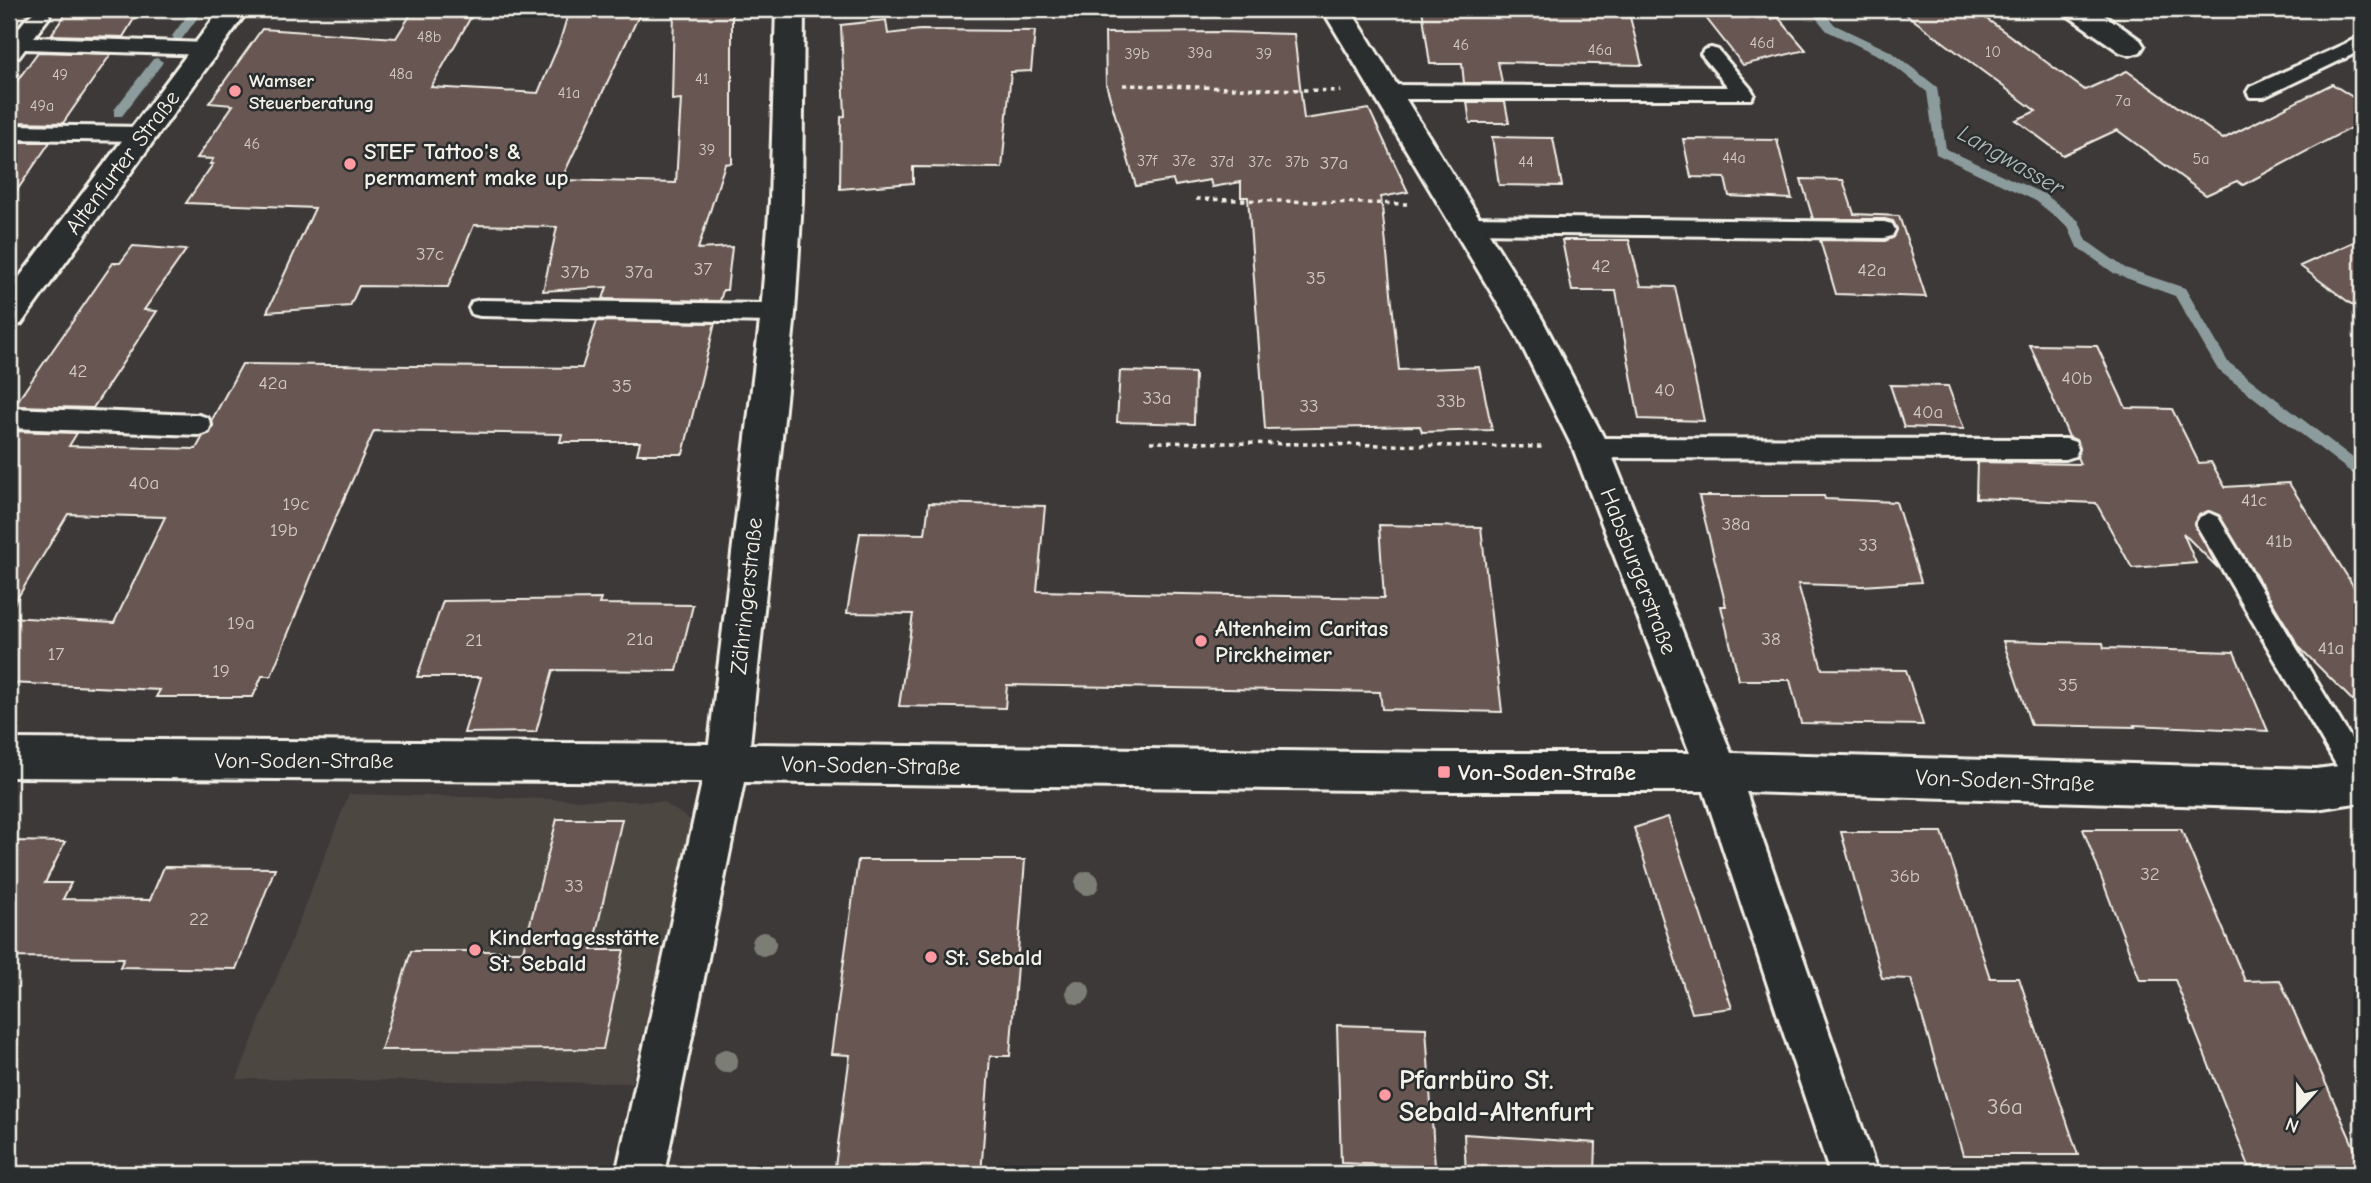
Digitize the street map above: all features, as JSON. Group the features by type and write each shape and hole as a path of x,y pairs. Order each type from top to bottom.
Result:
{"street":[{"name":"Altenfurter Straße","path":"9,314 235,9"},
{"name":"Zähringerstraße","path":"640,1174 727,763 778,313 786,201 790,9"},
{"path":"2077,9 2130,46"},
{"name":"Habsburgerstraße","path":"1336,10 1530,328 1591,448 1718,772 1854,1174"},
{"name":"Von-Soden-Straße","path":"9,758 1444,772 1718,772 2316,789 2362,783"}],"lane":[{"path":"14,50 40,16"},
{"path":"2257,92 2362,42"},
{"path":"14,50 206,49"},
{"path":"1387,92 1744,94 1711,54"},
{"path":"9,132 143,134"},
{"path":"1460,215 1884,230"},
{"path":"480,308 778,313"},
{"path":"9,418 199,425"},
{"path":"1591,448 2067,449"},
{"path":"2209,524 2362,783"}],"path":[{"path":"1096,10 1336,10"},
{"path":"1123,85 1387,92"},
{"path":"1196,199 1460,215"},
{"path":"1150,442 1591,448"}],"shaded area":[{"name":"Kindertagesstätte St. Sebald","path":"349,794 663,802 692,821 631,1083 237,1079"}],"building":[{"path":"69,9 140,9 123,37 51,35"},
{"path":"642,9 561,180 676,183 681,99 672,100 674,9 732,9 732,163 725,164 698,249 732,247 727,290 723,290 720,301 603,299 607,287 543,291 557,227 474,225 448,287 359,286 350,306 267,312 315,208 186,203 213,164 210,164 213,159 197,158 233,105 209,103 262,29 396,38 411,14 471,17 431,87 538,93 559,44 569,11"},
{"path":"1422,9 1628,9 1642,65 1498,62 1502,83 1464,83 1462,64 1430,64"},
{"path":"1699,9 1760,9 1771,19 1778,17 1806,50 1743,65"},
{"path":"1899,9 1973,9 2085,90 2127,71 2223,139 2332,84 2362,103 2362,122 2243,185 2237,181 2206,195 2117,130 2063,155 2016,120 2036,111"},
{"path":"886,20 888,34 920,30 1035,31 1031,71 1011,72 1002,168 913,167 913,183 840,189 841,117 845,116 841,25"},
{"path":"1105,33 1294,34 1304,119 1369,109 1408,192 1381,197 1399,370 1479,367 1492,430 1422,432 1420,426 1265,429 1248,197 1241,197 1241,182 1212,187 1210,180 1175,186 1173,180 1136,186 1106,84"},
{"path":"38,52 111,54 63,123 9,122 9,92"},
{"path":"1467,102 1505,102 1509,123 1470,123"},
{"path":"1492,137 1553,138 1562,186 1499,185"},
{"path":"1683,139 1777,140 1792,199 1729,196 1725,178 1691,177"},
{"path":"9,142 50,142 9,202"},
{"path":"1801,179 1843,180 1854,214 1899,216 1926,297 1836,294 1820,240 1885,241 1894,237 1897,229 1893,221 1885,219 1813,219"},
{"path":"2362,238 2362,312 2300,266"},
{"path":"1562,240 1629,240 1641,286 1675,287 1704,421 1639,419 1616,291 1572,291"},
{"path":"133,246 186,250 144,310 157,311 93,408 14,406 113,263 120,263"},
{"path":"597,321 715,323 683,454 637,454 640,442 560,442 562,434 374,431 325,542 271,676 262,676 253,697 156,697 160,690 9,683 9,617 114,623 165,517 68,514 9,612 9,431 77,433 69,446 196,449 203,436 210,433 212,420 242,364 582,368"},
{"path":"2030,345 2097,346 2126,408 2172,409 2199,463 2211,462 2225,487 2289,483 2362,600 2362,710 2300,648 2219,515 2208,511 2199,515 2194,523 2218,568 2183,533 2196,563 2132,568 2096,503 1976,498 1977,462 2080,464 2077,457 2080,448 2076,440 2069,437"},
{"path":"1120,371 1195,373 1194,424 1117,422"},
{"path":"1890,385 1948,386 1964,429 1904,427"},
{"path":"1699,496 1824,496 1825,499 1896,502 1921,582 1862,586 1798,584 1822,669 1906,670 1923,725 1801,723 1790,680 1739,680 1721,606 1726,606"},
{"name":"Altenheim Caritas Pirckheimer","path":"929,503 1045,506 1037,591 1384,598 1379,525 1481,527 1502,712 1382,709 1380,692 1007,685 1005,708 899,706 913,614 847,613 860,533 925,534"},
{"path":"601,599 599,604 693,605 677,671 553,670 536,732 464,733 481,677 417,677 443,601"},
{"path":"2003,641 2103,643 2104,648 2234,652 2268,731 2134,725 2135,727 2031,725"},
{"path":"1668,817 1732,1008 1692,1013 1634,828"},
{"path":"557,819 622,819 592,950 624,950 603,1049 381,1050 411,951 523,951"},
{"path":"2083,829 2181,829 2245,981 2280,980 2362,1165 2249,1166 2175,980 2140,980"},
{"path":"1841,832 1942,832 1990,978 2019,978 2078,1155 1963,1155 1911,979 1882,978"},
{"path":"9,841 65,842 45,883 71,883 63,899 150,900 164,867 275,868 236,969 120,967 124,958 10,957 9,960"},
{"name":"St. Sebald","path":"858,860 1025,860 1010,1056 990,1056 981,1174 834,1174 850,1055 831,1054"},
{"name":"Pfarrbüro St. Sebald-Altenfurt","path":"1337,1025 1426,1028 1435,1167 1341,1163"},
{"path":"1464,1134 1596,1143 1595,1174 1466,1174"}],"waterway":[{"path":"178,36 198,9"},
{"name":"Langwasser","path":"1815,9 1831,28 1888,55 1933,90 1940,151 2041,198 2074,224 2082,244 2120,271 2180,292 2223,366 2362,473"},
{"path":"118,113 157,62"}],"place":[{"name":"Wamser Steuerberatung","path":"235,91"},
{"name":"STEF Tattoo's & permament make up","path":"350,164"},
{"name":"Altenheim Caritas Pirckheimer","path":"1201,641"},
{"name":"Von-Soden-Straße","path":"1444,772"},
{"name":"Kindertagesstätte St. Sebald","path":"475,950"},
{"name":"St. Sebald","path":"931,957"},
{"name":"Pfarrbüro St. Sebald-Altenfurt","path":"1385,1095"}]}
